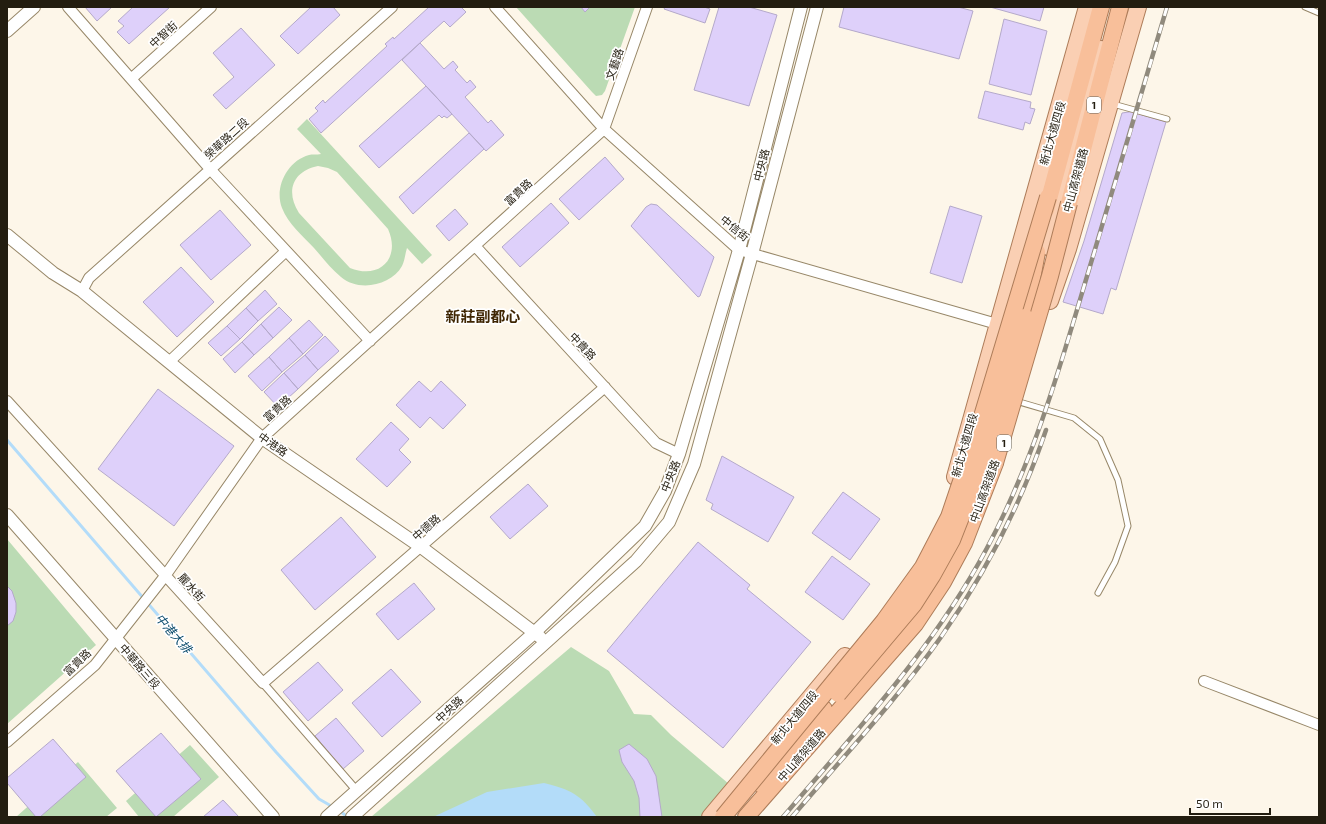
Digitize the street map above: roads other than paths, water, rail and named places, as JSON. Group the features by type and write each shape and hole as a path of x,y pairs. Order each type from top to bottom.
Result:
{"highway":[{"name":"中山高架道路","path":"723,817 884,621 909,588 935,547 949,517 974,443 1048,197 1112,8"},
{"name":"中山高架道路","path":"746,817 915,624 943,582 964,543 995,463 1050,276 1112,8"},
{"path":"730,817 914,604 952,540 974,484 1025,317 1048,197"}],"main road":[{"name":"新北大道四段","path":"710,817 891,600 912,571 945,507 1087,7"},
{"name":"1","path":"1034,336 1068,249 1138,7"},
{"name":"1","path":"754,817 916,630 935,605 964,558 976,533 985,509 1025,373 1034,336 1062,194 1112,8"},
{"path":"966,437 974,430 985,431 996,436 1004,444"}],"street":[{"path":"7,31 34,7"},
{"path":"68,7 210,169 370,341"},
{"name":"中智街","path":"131,79 211,7"},
{"name":"榮華路二段","path":"82,291 89,278 392,7"},
{"name":"中信街","path":"495,7 604,129 739,250 998,324 1034,336"},
{"name":"文藝路","path":"604,129 647,7"},
{"name":"中央路","path":"327,817 534,633 645,526 665,491 679,454 739,250 801,7"},
{"name":"中央路","path":"352,817 636,561 669,522 694,464 752,254 817,7"},
{"name":"富貴路","path":"7,742 94,665 166,576 262,438 476,247 604,129"},
{"name":"中港路","path":"7,235 53,273 82,291 262,438 421,547 547,642"},
{"name":"中貴路","path":"476,247 656,443 679,454"},
{"path":"169,362 286,251"},
{"name":"中德路","path":"263,684 605,388"},
{"name":"麗水街","path":"7,401 263,684 355,793"},
{"name":"中華路三段","path":"7,515 273,817"},
{"path":"1204,681 1319,725"}],"lane":[{"path":"1305,7 1319,13"},
{"path":"1110,104 1167,119"},
{"path":"1016,400 1074,418 1100,440 1118,480 1128,526 1115,562 1098,593"}],"water":[{"path":"544,783 574,794 591,809 597,817 433,817 487,792"}],"waterway":[{"name":"中港大排","path":"7,440 276,752 319,799 333,807"},
{"name":"中港大排","path":"338,810 348,817"}],"railway":[{"path":"783,817 892,688 943,620 966,585 1003,516 1031,451 1065,351 1167,7"},
{"path":"792,817 906,684 924,661 957,613 1001,538 1025,485 1046,430"}],"district":[{"name":"新莊副都心","path":"483,316"}]}
